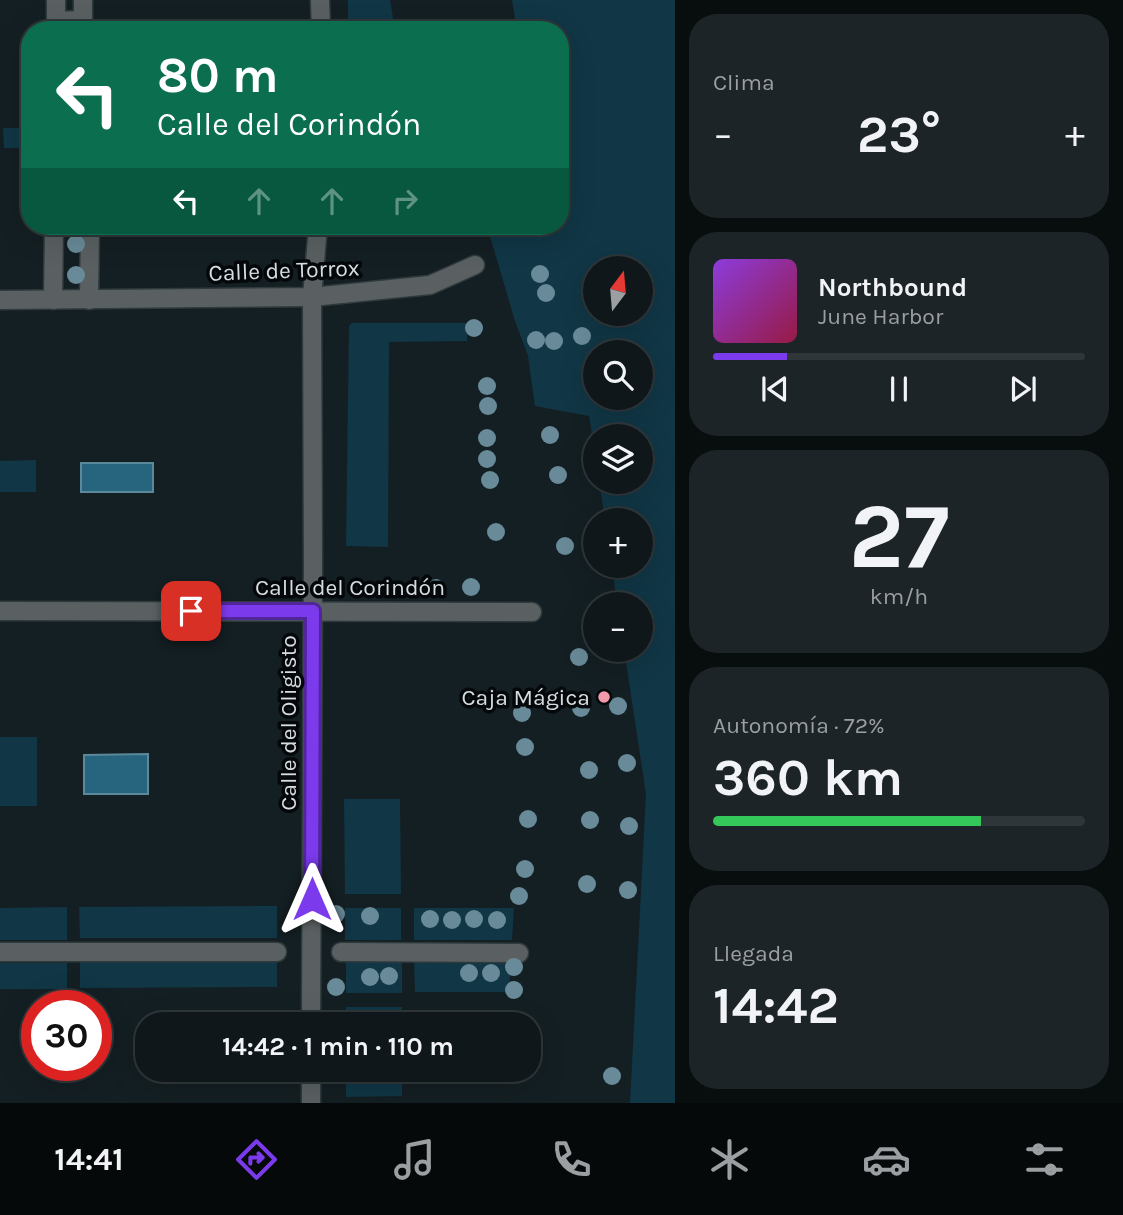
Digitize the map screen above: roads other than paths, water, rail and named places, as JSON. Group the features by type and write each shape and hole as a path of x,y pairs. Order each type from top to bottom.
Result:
{"street":[{"path":"56,0 55,20 83,20 83,0"},
{"path":"320,0 321,21"},
{"path":"53,300 54,235"},
{"path":"89,300 90,235"},
{"name":"Calle del Oligisto","path":"311,1012 312,297 317,235"},
{"name":"Calle de Torrox","path":"0,300 312,297 430,285 475,265"},
{"name":"Calle del Corindón","path":"0,611 532,611"},
{"path":"0,952 276,952"},
{"path":"341,952 519,953"},
{"path":"311,1082 311,1103"}],"place":[{"name":"Caja Mágica","path":"604,697"}]}
